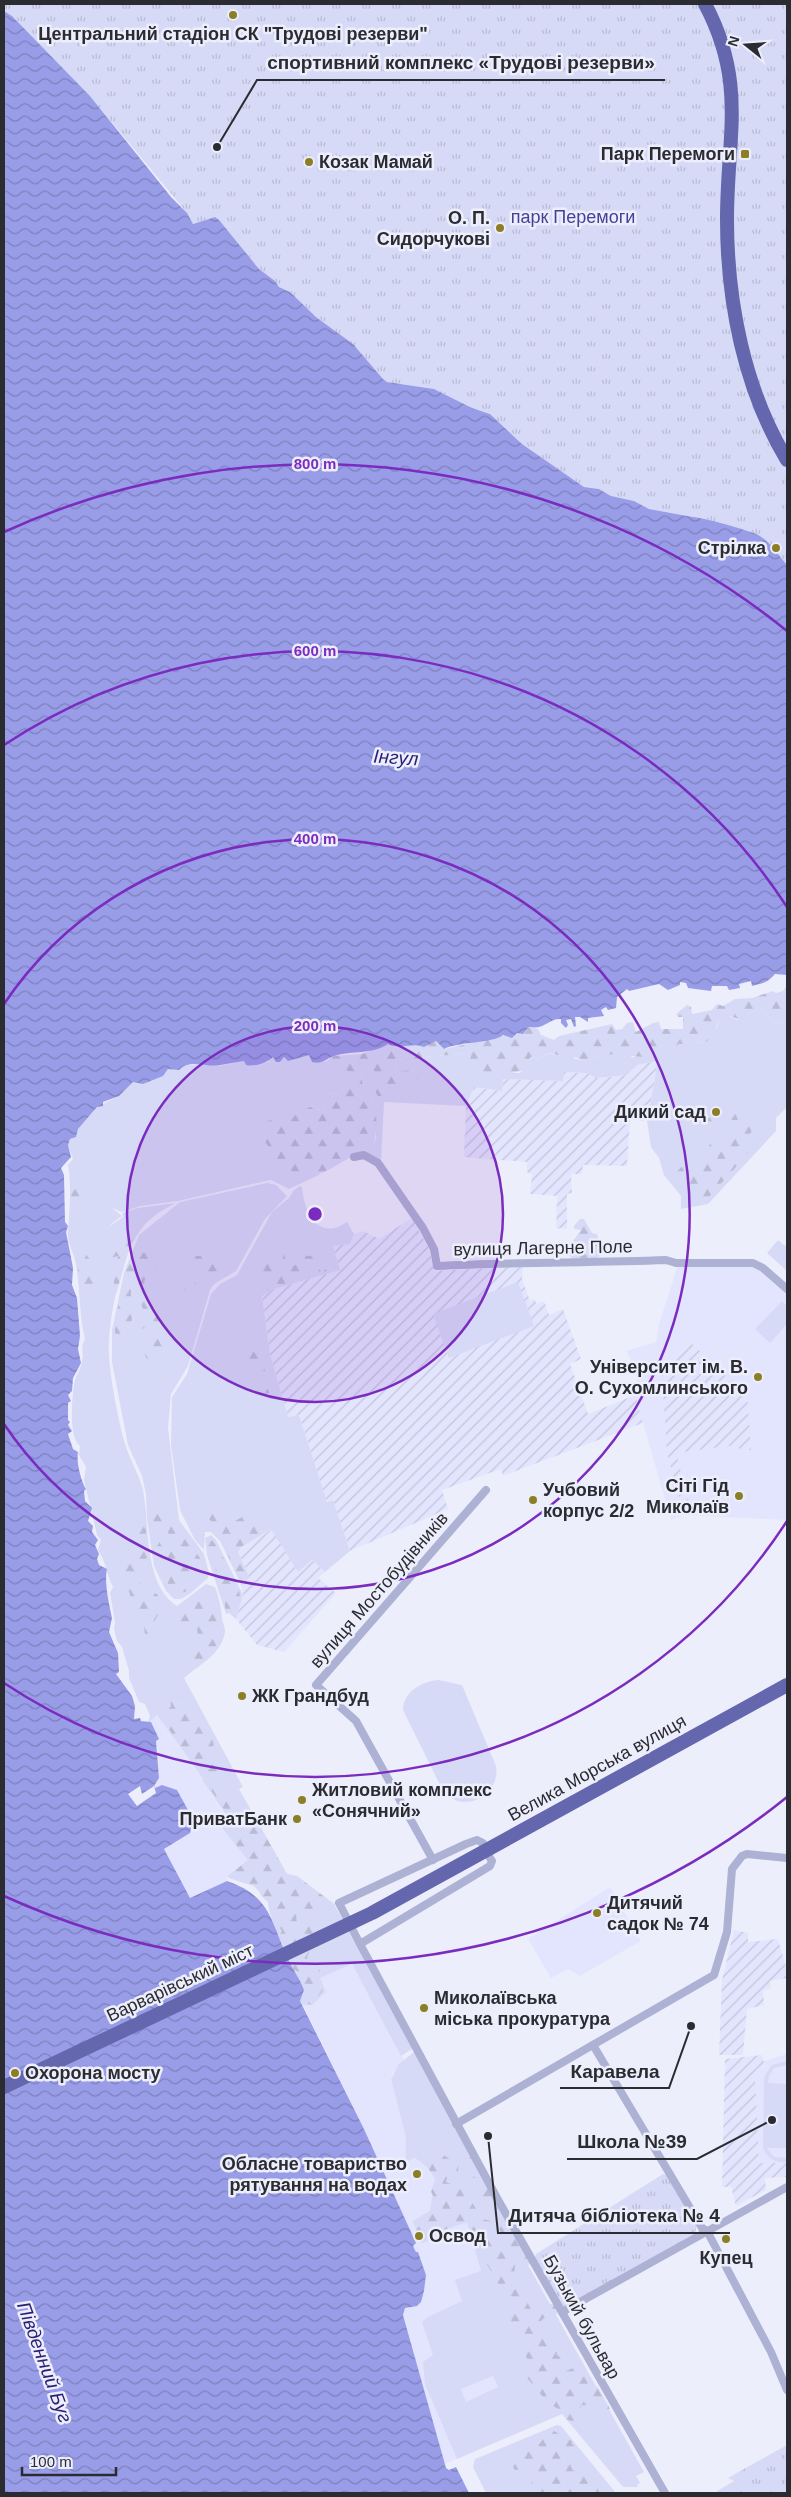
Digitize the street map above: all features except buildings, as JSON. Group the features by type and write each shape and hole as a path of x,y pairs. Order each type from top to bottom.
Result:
{"highway":[{"path":"705,4 722,44 733,93 727,219 733,304 746,361 777,441 787,460"},
{"name":"Велика Морська вулиця","path":"372,1913 787,1685"},
{"name":"Варварівський міст","path":"4,2087 372,1913"}],"street":[{"name":"вулиця Лагерне Поле","path":"354,1157 364,1155 378,1163 423,1228 434,1249 437,1266 505,1262 558,1264 666,1260 676,1263 745,1262 763,1268 787,1289"},
{"name":"вулиця Мостобудівників","path":"432,1860 356,1721 316,1685 486,1490"},
{"name":"Бузький бульвар","path":"483,1852 483,1843 477,1840 338,1903 456,2124 665,2493"},
{"path":"360,1944 490,1866 491,1858 483,1852"},
{"path":"456,2124 714,1975 727,1932 732,1869 742,1856 748,1854 787,1858"},
{"path":"593,2045 702,2228 707,2232 771,2352 787,2390"},
{"path":"562,2312 787,2187"}],"shaded area":[{"path":"658,1061 647,1121 630,1120 627,1166 583,1165 582,1174 571,1174 572,1193 567,1194 567,1229 556,1228 557,1196 530,1194 532,1175 527,1172 527,1162 464,1157 466,1106 474,1087 502,1091 503,1079 563,1081 563,1072 587,1073 596,1078 627,1075 637,1065"},
{"path":"412,1218 429,1249 434,1271 523,1266 522,1279 530,1301 534,1299 537,1304 544,1301 549,1315 563,1309 581,1359 570,1364 588,1414 635,1395 643,1423 503,1476 501,1469 442,1490 448,1509 350,1551 333,1500 327,1502 299,1415 288,1417 270,1354 262,1295 274,1289 340,1270 333,1245 350,1244 354,1234 363,1231 379,1239"},
{"path":"678,1265 752,1266 761,1270 787,1291 787,1520 684,1515 671,1520 635,1395 640,1393 633,1364 626,1351 656,1342 659,1324"},
{"path":"690,1342 747,1395 751,1450 740,1449 735,1445 676,1453 690,1506 682,1508 667,1453 662,1375"},
{"path":"272,1529 298,1572 312,1560 325,1572 318,1578 336,1593 284,1652 257,1645 236,1619 243,1595 241,1584 249,1576 237,1550"},
{"path":"157,1715 203,1778 202,1780 252,1858 228,1876 227,1881 190,1899 163,1849 190,1833 177,1790 164,1786 155,1788 154,1786 159,1778 158,1750 150,1720"},
{"name":"Дитячий садок № 74","path":"610,1887 641,1941 580,1976 568,1969 551,1978 528,1939"},
{"path":"734,1930 748,1933 748,1942 778,1939 787,1970 787,1978 770,1981 771,1988 763,1991 764,2005 747,2009 743,2055 719,2055 722,1980"},
{"path":"352,1964 404,2060 393,2073 391,2079 406,2138 405,2161 415,2158 432,2171 435,2179 431,2192 434,2197 421,2243 430,2240 429,2235 467,2222 562,2414 444,2464 403,2315 405,2308 417,2306 424,2291 426,2275 418,2252 416,2252 363,2127 303,2005 308,2004 320,1978"},
{"path":"787,2054 787,2163 759,2163 755,2076 765,2065 764,2061"},
{"path":"762,2055 765,2066 762,2066 763,2070 759,2070 760,2076 755,2077 759,2163 787,2163 787,2177 765,2178 766,2190 736,2206 731,2187 722,2187 725,2059"}],"green space":[{"name":"парк Перемоги","path":"4,4 787,4 787,565 768,542 756,534 705,519 649,509 634,501 611,496 599,489 584,487 522,444 490,414 472,408 434,389 387,382 351,343 310,312 290,292 279,287 275,281 259,269 215,217 193,224 183,208 90,96 12,16 4,11"},
{"path":"787,985 787,1022 776,1023 763,1012 762,1008 755,1009 750,1013 745,1022 731,1016 719,1020 713,1035 706,1042 679,1044 664,1052 650,1051 644,1057 632,1056 626,1063 623,1062 619,1053 590,1058 584,1061 575,1057 572,1060 550,1053 538,1060 533,1056 530,1058 529,1069 498,1076 481,1074 470,1062 471,1051 455,1055 431,1056 408,1064 400,1059 397,1060 394,1067 398,1071 415,1070 418,1078 395,1095 384,1097 378,1096 375,1091 377,1086 382,1083 373,1070 366,1077 361,1074 376,1114 376,1132 373,1148 315,1175 303,1175 291,1171 277,1161 276,1156 258,1133 267,1121 281,1118 289,1122 296,1114 310,1107 325,1110 321,1101 329,1094 340,1093 349,1084 353,1072 331,1067 327,1061 333,1056 362,1054 388,1044 418,1044 421,1046 436,1041 444,1049 526,1031 529,1027 538,1029 541,1035 554,1040 559,1036 612,1024 616,1030 622,1029 627,1023 633,1022 636,1032 659,1022 661,1029 683,1029 683,1017 678,1017 676,1014 687,1005 691,1007 692,1014 712,1010 717,1004 723,1006 735,999 752,998 773,991 776,993 783,991"},
{"name":"Дикий сад","path":"756,1007 762,1008 763,1012 776,1023 787,1022 787,1107 776,1118 776,1131 708,1204 681,1209 681,1196 664,1175 659,1158 651,1147 647,1121 658,1061 637,1065 627,1075 596,1078 587,1073 564,1072 563,1081 503,1079 502,1091 474,1087 466,1106 384,1102 381,1161 364,1150 373,1148 376,1137 372,1101 365,1092 361,1074 373,1070 382,1083 375,1091 415,1070 398,1071 394,1067 397,1060 400,1059 408,1064 431,1056 455,1055 471,1051 498,1076 505,1073 520,1073 533,1056 538,1060 548,1054 584,1061 620,1052 623,1062 626,1063 629,1058 635,1057 634,1046 706,1042 717,1027 719,1020 732,1017 737,1020 748,1016 750,1011"},
{"path":"309,1055 316,1063 327,1061 331,1067 354,1072 349,1084 340,1093 329,1094 321,1101 325,1110 318,1109 296,1114 289,1122 312,1175 321,1174 289,1189 271,1180 178,1201 140,1206 122,1212 112,1208 122,1216 110,1226 123,1217 122,1213 138,1208 175,1203 145,1224 129,1252 123,1266 115,1297 110,1327 109,1351 122,1433 143,1490 150,1553 158,1584 166,1596 177,1606 206,1584 215,1587 220,1602 225,1630 223,1640 209,1658 184,1678 243,1787 239,1789 287,1874 297,1876 334,1904 412,2049 401,2056 352,1964 320,1978 326,1992 312,2005 303,2005 300,2001 304,1990 287,1958 270,1914 268,1902 254,1886 229,1878 228,1876 248,1860 222,1828 231,1822 202,1780 203,1778 157,1715 148,1723 150,1716 145,1704 139,1702 129,1678 129,1671 122,1647 117,1641 110,1593 113,1587 98,1550 101,1540 97,1535 84,1480 86,1467 79,1455 80,1446 76,1441 72,1425 75,1380 81,1364 85,1339 76,1264 68,1238 70,1191 68,1165 73,1159 68,1145 70,1139 76,1137 78,1129 97,1107 119,1096 133,1082 143,1083 162,1076 168,1069 201,1063 219,1066 244,1061 251,1066 268,1062 273,1056 276,1062 280,1062 284,1057 286,1059"},
{"path":"743,1110 742,1115 737,1120 723,1120 710,1130 699,1127 701,1119 714,1117 720,1111 729,1113"},
{"path":"751,1125 754,1128 747,1138 750,1147 748,1153 735,1168 707,1199 690,1202 686,1200 685,1189 690,1182 688,1178 677,1172 681,1167 690,1168 695,1172 697,1163 705,1158 710,1144 719,1140 729,1142 734,1139 737,1128"},
{"path":"73,1171 80,1195 76,1210 78,1210 79,1214 76,1215 71,1210 70,1174"},
{"path":"267,1183 276,1185 287,1196 265,1219 236,1271 214,1284 210,1290 188,1366 171,1394 168,1428 179,1520 204,1554 209,1573 208,1578 191,1593 181,1599 174,1599 166,1591 154,1566 147,1519 146,1494 142,1476 128,1445 112,1362 112,1330 124,1273 139,1235 180,1202"},
{"path":"300,1186 302,1187 303,1197 309,1214 314,1221 328,1228 337,1227 347,1222 354,1234 350,1244 333,1246 340,1270 274,1289 262,1296 270,1354 288,1417 299,1415 327,1502 333,1500 350,1551 325,1572 312,1560 298,1572 271,1529 237,1550 249,1576 241,1584 220,1541 211,1532 205,1532 204,1550 195,1540 180,1510 171,1445 172,1397 187,1374 211,1294 220,1284 237,1275 272,1212"},
{"path":"580,1219 584,1219 592,1233 597,1234 603,1254 594,1260 572,1260 571,1257 564,1253 581,1230 574,1229 574,1226"},
{"path":"130,1236 132,1239 115,1296 112,1295 118,1256 107,1259 107,1252 125,1237"},
{"path":"778,1240 785,1246 787,1244 787,1271 767,1253"},
{"path":"285,1242 292,1242 286,1251 291,1255 312,1256 320,1264 318,1266 293,1262 265,1276 260,1275 259,1266 263,1261 270,1258 276,1265 281,1265"},
{"path":"140,1253 155,1253 157,1265 146,1276 144,1283 165,1327 168,1339 165,1352 161,1350 148,1361 145,1355 148,1344 158,1331 153,1324 142,1329 144,1312 136,1290 131,1291 131,1327 123,1337 116,1339 115,1332 121,1290 131,1259"},
{"path":"86,1254 90,1260 96,1286 85,1303 81,1301 77,1262 80,1257"},
{"path":"194,1256 201,1256 207,1268 217,1261 223,1263 228,1271 219,1278 210,1280 192,1261"},
{"path":"297,1264 319,1269 322,1273 329,1266 333,1270 273,1287 261,1293 260,1300 259,1280 269,1279 280,1271"},
{"path":"177,1272 190,1277 202,1290 184,1290 178,1284 175,1275"},
{"path":"518,1282 534,1326 449,1358 433,1314"},
{"path":"782,1301 787,1306 787,1324 770,1343 755,1329"},
{"path":"244,1350 258,1353 270,1384 269,1393 264,1394 259,1390 258,1376 246,1358"},
{"path":"150,1504 160,1517 176,1522 200,1558 203,1567 200,1575 185,1592 171,1593 167,1587 171,1568 157,1546 169,1533 159,1528 151,1520"},
{"path":"138,1509 146,1528 147,1574 138,1564 141,1549 134,1530"},
{"path":"255,1509 261,1512 260,1535 236,1550 247,1575 241,1581 230,1561 222,1536 214,1532 215,1525 209,1519 208,1513 228,1511 237,1520"},
{"path":"211,1535 216,1540 243,1595 236,1619 229,1613 226,1614 207,1555 205,1538"},
{"path":"208,1539 211,1539 218,1550 239,1591 240,1598 236,1612 226,1612 222,1587 208,1549"},
{"path":"127,1558 131,1559 136,1568 142,1589 147,1598 155,1593 158,1595 156,1610 159,1613 154,1622 154,1635 151,1638 145,1634 143,1618 138,1620 128,1589 125,1573"},
{"path":"196,1597 218,1601 221,1638 209,1656 193,1669 184,1650 189,1649 198,1635 197,1629 182,1631 179,1614 181,1607"},
{"path":"439,1680 462,1685 496,1766 496,1777 493,1786 478,1799 469,1802 451,1798 443,1791 403,1710 406,1697 410,1692 427,1682"},
{"path":"179,1694 188,1700 198,1723 213,1741 216,1764 224,1766 225,1772 218,1783 225,1790 227,1800 248,1820 257,1821 287,1874 297,1876 334,1904 331,1909 326,1908 319,1914 311,1911 299,1912 296,1918 298,1926 314,1925 317,1929 307,1958 309,1962 316,1961 321,1974 316,1985 323,1990 312,2005 308,2004 309,2000 305,1998 300,1977 296,1970 293,1970 279,1936 282,1931 270,1913 268,1902 254,1886 229,1878 228,1876 248,1860 235,1844 237,1837 233,1833 233,1822 166,1725 167,1711 171,1706 170,1695"},
{"path":"414,2052 532,2263 528,2265 644,2472 636,2476 640,2483 637,2485 638,2487 623,2487 562,2414 457,2459 425,2384 423,2362 433,2355 422,2322 428,2317 462,2301 455,2280 481,2271 467,2222 429,2235 431,2240 421,2243 413,2221 430,2211 435,2179 432,2171 415,2158 405,2162 406,2138 391,2079 399,2064","holes":["493,2376 498,2387 466,2402 461,2389"]},
{"path":"787,2061 787,2065 774,2068 769,2076 768,2083 787,2084 787,2148 767,2148 774,2157 787,2158 787,2162 783,2162 772,2160 763,2148 764,2082 765,2075 772,2065"},
{"path":"434,2150 459,2164 458,2171 447,2178 446,2182 464,2189 482,2219 491,2221 490,2228 493,2228 493,2233 515,2265 514,2277 534,2315 545,2305 553,2304 557,2308 557,2314 548,2315 537,2324 545,2338 550,2336 554,2340 557,2338 559,2351 556,2354 564,2360 564,2369 566,2371 578,2366 582,2367 590,2379 583,2391 589,2391 597,2386 610,2409 604,2414 601,2415 597,2406 582,2405 577,2413 582,2419 580,2422 567,2420 560,2410 548,2403 523,2373 532,2368 516,2338 512,2340 510,2338 510,2334 521,2324 511,2323 507,2298 472,2239 467,2222 429,2235 431,2240 421,2243 413,2221 430,2211 434,2197 431,2192 435,2179 424,2162 428,2153"},
{"path":"471,2155 530,2262 528,2265 518,2262 491,2215 492,2208 480,2193 481,2185 476,2178 471,2178 461,2162 464,2156"},
{"path":"663,2174 667,2175 696,2223 696,2231 693,2235 564,2308 561,2306 535,2258 536,2254"},
{"path":"557,2425 561,2426 616,2493 486,2493 473,2467 475,2459"},
{"path":"552,2430 572,2441 572,2444 580,2451 578,2457 570,2453 560,2453 559,2456 566,2459 573,2456 573,2461 566,2464 570,2464 573,2471 577,2464 584,2463 593,2474 586,2487 593,2489 601,2486 607,2493 537,2493 538,2489 532,2484 531,2478 524,2469 515,2470 511,2464 518,2459 514,2456 515,2452 528,2441 534,2443 541,2442 547,2432"},
{"path":"787,2445 787,2493 714,2493 734,2481 728,2478"}],"water":[{"path":"4,11 12,16 90,96 171,197 187,213 193,224 215,217 219,220 259,269 275,281 279,287 290,292 316,317 353,344 387,382 434,389 472,408 490,414 522,444 584,487 599,489 611,496 634,501 649,509 705,519 756,534 768,542 787,565 787,975 775,974 762,983 752,986 751,981 739,984 740,988 729,990 727,986 712,986 711,991 688,988 686,983 680,982 680,985 668,990 659,984 629,991 627,989 617,997 616,1008 608,1010 606,1007 601,1010 604,1016 588,1018 588,1022 580,1017 575,1017 576,1026 574,1027 571,1019 566,1020 568,1025 566,1028 561,1023 561,1019 557,1019 543,1026 529,1027 523,1034 517,1033 512,1038 503,1035 492,1040 457,1045 444,1049 436,1041 424,1047 415,1045 392,1046 388,1044 375,1050 334,1056 318,1063 312,1062 309,1055 288,1061 284,1057 280,1062 276,1062 273,1057 257,1065 246,1065 244,1061 215,1066 194,1064 183,1066 179,1070 168,1069 163,1076 143,1084 133,1082 119,1096 103,1102 103,1106 97,1107 78,1129 76,1137 70,1139 68,1145 71,1157 61,1168 64,1175 65,1222 68,1226 66,1232 73,1268 72,1285 77,1298 80,1336 78,1349 81,1363 73,1378 72,1391 68,1395 71,1401 68,1403 68,1420 70,1422 68,1425 72,1431 68,1434 73,1449 78,1452 79,1471 86,1489 84,1491 85,1501 92,1508 88,1521 93,1526 92,1532 98,1540 95,1545 99,1554 97,1559 99,1565 107,1569 106,1587 112,1618 109,1632 118,1653 119,1672 116,1674 132,1696 135,1706 134,1719 140,1718 141,1721 151,1722 159,1739 156,1741 159,1778 154,1786 155,1788 162,1785 177,1790 193,1819 190,1833 164,1849 190,1898 227,1881 253,1894 268,1912 273,1922 288,1959 304,1990 300,2001 363,2127 416,2243 413,2246 416,2252 418,2252 426,2275 424,2291 421,2302 417,2306 405,2308 403,2315 446,2468 449,2470 456,2467 469,2493 4,2493"}],"pier":[{"path":"140,1786 142,1794 154,1786 156,1793 137,1806 128,1794"}],"place":[{"name":"Центральний стадіон СК \"Трудові резерви\"","path":"233,15"},
{"name":"спортивний комплекс «Трудові резерви»","path":"217,147"},
{"name":"Парк Перемоги","path":"745,154"},
{"name":"Козак Мамай","path":"309,162"},
{"name":"О. П. Сидорчукові","path":"500,228"},
{"name":"Стрілка","path":"776,548"},
{"name":"Дикий сад","path":"716,1112"},
{"name":"Університет ім. В. О. Сухомлинського","path":"758,1377"},
{"name":"Сіті Гід Миколаїв","path":"739,1496"},
{"name":"Учбовий корпус 2/2","path":"533,1500"},
{"name":"ЖК Грандбуд","path":"242,1696"},
{"name":"Житловий комплекс «Сонячний»","path":"302,1800"},
{"name":"ПриватБанк","path":"297,1819"},
{"name":"Дитячий садок № 74","path":"597,1913"},
{"name":"Миколаївська міська прокуратура","path":"424,2008"},
{"name":"Каравела","path":"691,2026"},
{"name":"Охорона мосту","path":"15,2073"},
{"name":"Школа №39","path":"772,2120"},
{"name":"Дитяча бібліотека № 4","path":"488,2136"},
{"name":"Обласне товариство рятування на водах","path":"417,2174"},
{"name":"Освод","path":"419,2236"},
{"name":"Купец","path":"726,2239"}],"water label":[{"name":"Інгул","path":"396,757"},
{"name":"Південний Буг","path":"45,2362"}]}
